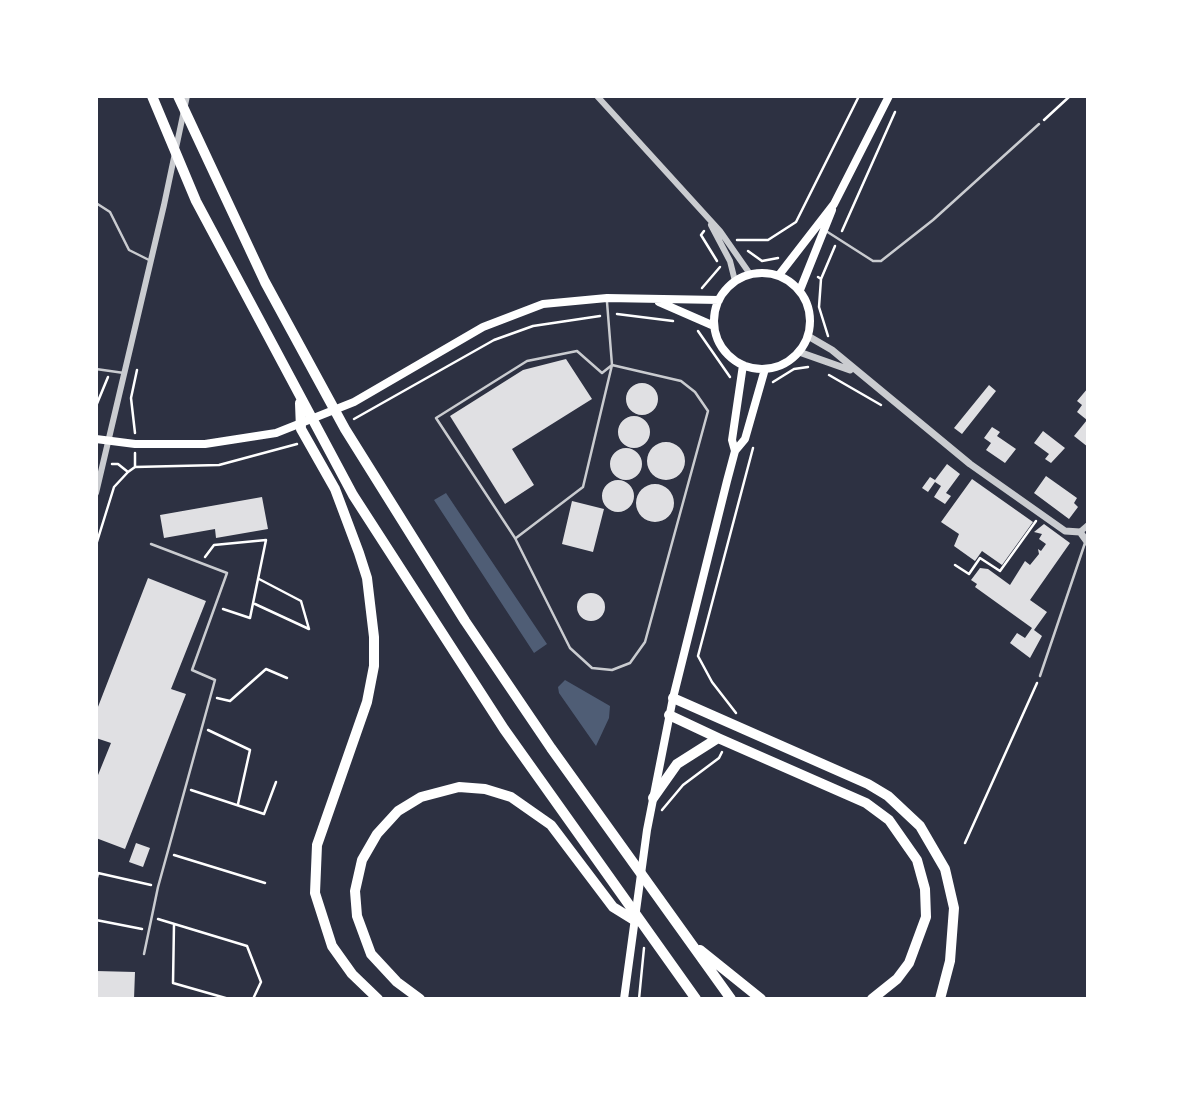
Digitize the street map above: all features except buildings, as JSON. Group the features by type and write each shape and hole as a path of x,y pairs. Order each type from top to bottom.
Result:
{"highway":[{"path":"152,96 183,170 300,401 353,495 503,729 640,925 696,999"},
{"path":"177,96 265,282 345,429 473,632 730,999"},
{"path":"300,401 301,429 335,489 359,553 371,599 375,644 367,702 317,845 315,894 332,946 352,974 378,999"},
{"path":"673,698 868,784 888,796 927,835 945,869 954,908 950,961 940,999"},
{"path":"669,715 866,803 889,820 911,848 925,890 924,927 916,950 898,979 872,999"},
{"path":"653,798 677,764 722,740"},
{"path":"420,999 397,982 371,954 357,916 355,891 362,860 377,834 398,811 433,792 459,787 485,789 511,797 528,807 566,840 613,907 640,925"},
{"path":"682,933 742,986 761,999"}],"main road":[{"path":"800,290 834,204 889,96"},
{"path":"779,275 834,204"},
{"path":"750,274 779,275 800,290 809,312 808,335 799,352 784,364 765,369 743,365 724,350 714,326 719,300 735,281 750,274"},
{"path":"96,439 135,444 205,444 276,433 354,402 483,327 543,304 607,298 657,301 719,300"},
{"path":"657,301 714,326"},
{"path":"735,452 732,440 743,365"},
{"path":"624,999 647,830 669,715 735,452 745,439 765,369"}],"street":[{"path":"96,493 187,96"},
{"path":"597,96 727,239 750,274"},
{"path":"710,223 730,261 735,281"},
{"path":"808,335 1041,515 1069,533 1080,532 1088,525"},
{"path":"799,352 854,371"},
{"path":"1080,532 1087,542"}],"lane":[{"path":"825,231 873,261 887,257 1039,124"},
{"path":"96,203 110,212 129,250 149,260"},
{"path":"515,538 583,487 612,365 607,298"},
{"path":"577,351 602,373 612,365 681,381 695,392 708,411 645,642 630,663 612,670 592,668 570,648 515,538 436,418 527,361 577,351"},
{"path":"96,369 124,373"},
{"path":"1040,676 1087,542"},
{"path":"144,954 158,887 215,680 192,670 227,573 151,544"}],"path":[{"path":"727,239 768,240 796,222 859,96"},
{"path":"1039,124 1070,96"},
{"path":"824,345 829,335 823,326 819,307 821,279 898,103"},
{"path":"710,223 701,235 721,267"},
{"path":"739,256 748,251 762,261 785,257 792,261"},
{"path":"698,299 708,278 730,261"},
{"path":"808,271 821,279"},
{"path":"135,467 136,422 131,398 138,363"},
{"path":"769,388 794,369 814,368"},
{"path":"96,406 101,401 110,370"},
{"path":"827,374 889,411 906,413"},
{"path":"732,724 736,711 712,682 698,656 755,442"},
{"path":"96,545 114,487 135,467 219,465 293,446"},
{"path":"104,464 118,464 128,472"},
{"path":"955,565 969,574 980,558 1000,571 1041,515"},
{"path":"201,563 214,545 266,540 250,618 215,607"},
{"path":"255,604 309,629 301,601 259,579"},
{"path":"210,697 230,701 266,669 287,678"},
{"path":"965,843 1040,676"},
{"path":"202,727 250,750 238,806"},
{"path":"660,815 682,785 719,758 722,740"},
{"path":"185,788 264,814 276,782"},
{"path":"167,853 265,883"},
{"path":"96,881 98,873 158,887"},
{"path":"151,917 247,946 261,982 253,999"},
{"path":"96,920 149,930"},
{"path":"174,924 173,984 229,999"},
{"path":"639,999 641,973"}],"water":[{"path":"446,493 547,644 534,653 434,500"},
{"path":"565,680 610,706 609,718 596,746 559,693 558,687"}]}
